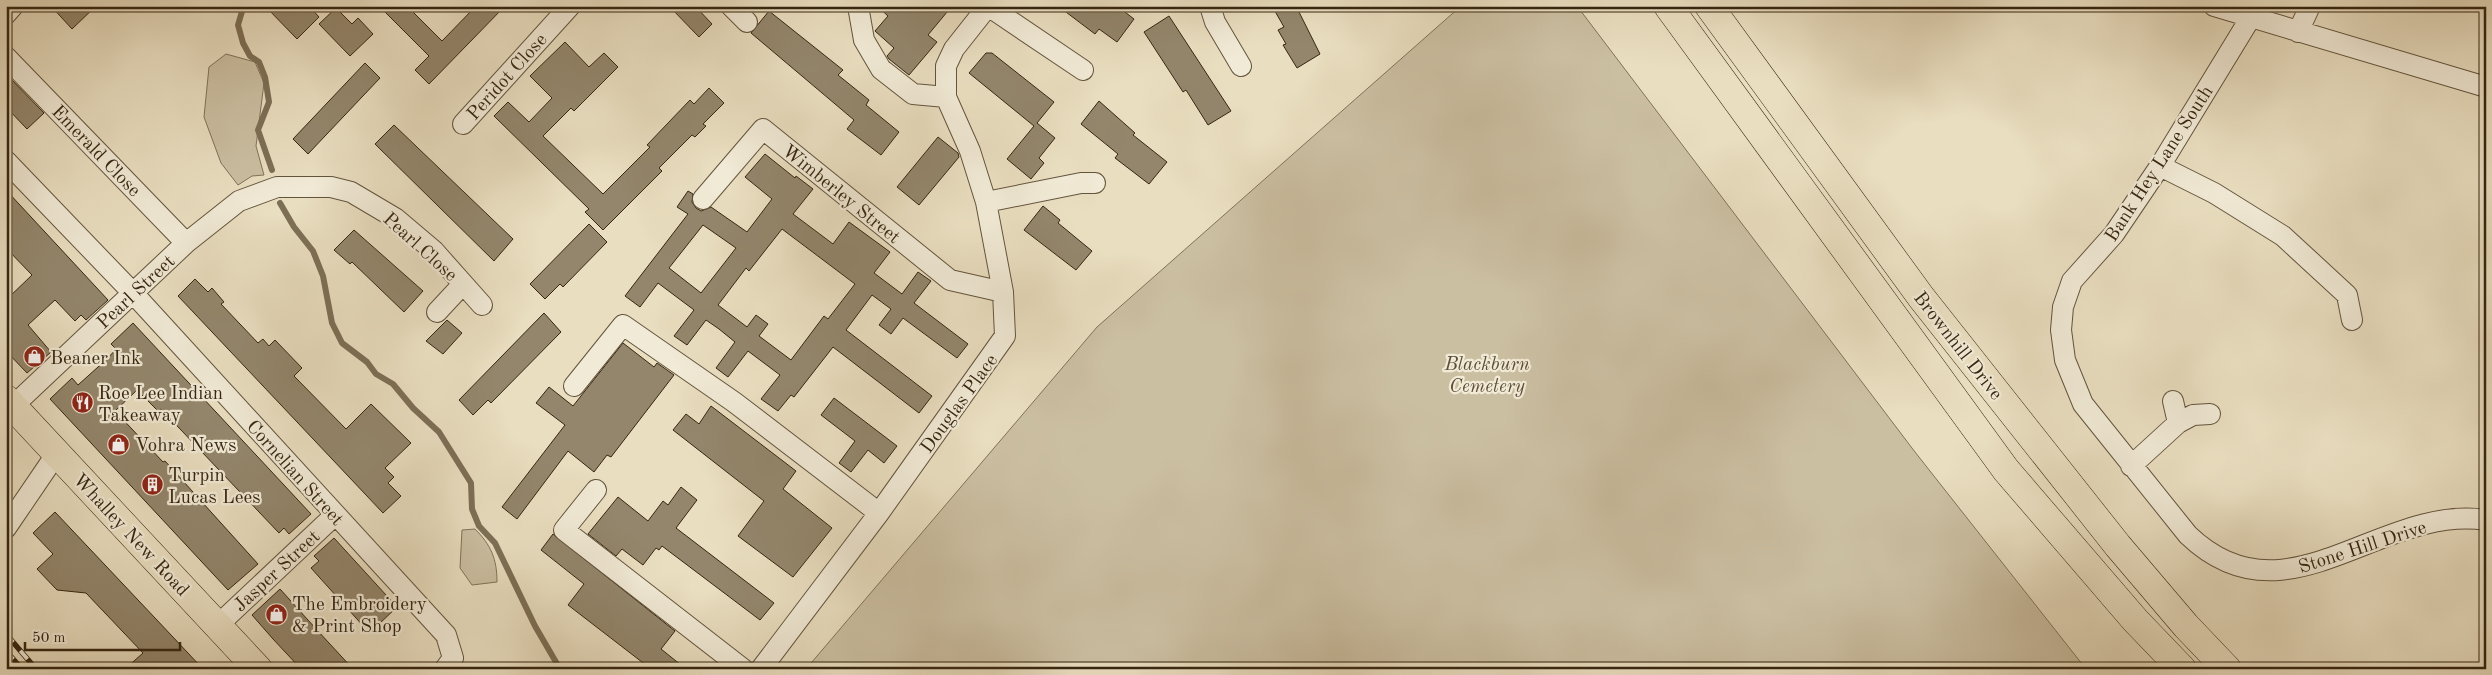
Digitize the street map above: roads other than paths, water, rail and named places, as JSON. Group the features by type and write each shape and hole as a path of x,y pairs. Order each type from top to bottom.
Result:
{"highway":[{"name":"Brownhill Drive","path":"1668,6 1995,456 2135,620 2182,669"},
{"name":"Brownhill Drive","path":"1709,6 1921,297 2118,546 2186,626 2227,669"},
{"name":"Whalley New Road","path":"10,402 258,669"}],"street":[{"path":"6,14 14,6"},
{"name":"Peridot Close","path":"463,124 570,6"},
{"path":"731,6 747,22"},
{"path":"858,6 864,40 881,70 912,94 946,97 946,66 954,49 988,6 1084,70"},
{"path":"1210,6 1215,22 1241,66"},
{"path":"2214,6 2486,86"},
{"path":"2298,32 2310,6"},
{"name":"Bank Hey Lane South","path":"2063,307 2072,281 2114,234 2160,166 2251,17"},
{"name":"Emerald Close","path":"6,57 186,243"},
{"name":"Douglas Place","path":"761,669 878,513 1006,336 1003,292 986,202 970,151 946,97"},
{"name":"Wimberley Street","path":"703,199 764,129 950,280 1003,292"},
{"name":"Cornelian Street","path":"6,161 132,292 446,635 449,663"},
{"path":"2160,166 2214,193 2283,236 2347,295 2352,320"},
{"path":"986,202 1081,183 1096,182"},
{"name":"Pearl Close","path":"239,201 277,187 331,187 351,192 395,218 434,252 482,305"},
{"name":"Pearl Street","path":"10,402 186,243 239,201"},
{"path":"437,312 463,284"},
{"name":"Stone Hill Drive","path":"2063,307 2062,330 2065,360 2083,404 2188,535 2206,552 2236,566 2268,572 2298,569 2361,548 2416,525 2444,520 2486,520"},
{"path":"574,386 623,325 734,402 878,513"},
{"path":"2173,401 2178,423"},
{"path":"2131,466 2178,423 2193,415 2210,414"},
{"path":"6,528 57,453"},
{"path":"596,490 564,530 743,669"},
{"name":"Jasper Street","path":"218,625 335,515"}],"waterway":[{"path":"243,8 238,25 243,43 250,56 259,62 265,77 269,102 258,130 272,170"},
{"path":"280,203 294,227 313,251 323,276 332,323 342,343 367,362 376,374 393,384 413,408 439,432 471,483 472,509 479,526 495,543 535,626 560,669"}],"railway":[{"path":"6,634 36,669"},
{"path":"6,651 22,669"}],"place":[{"name":"Beaner Ink","path":"34,357"},
{"name":"Roe Lee Indian Takeaway","path":"82,403"},
{"name":"Vohra News","path":"119,444"},
{"name":"Turpin Lucas Lees","path":"152,485"},
{"name":"The Embroidery & Print Shop","path":"276,614"}],"park label":[{"name":"Blackburn Cemetery","path":"1487,374"}]}
